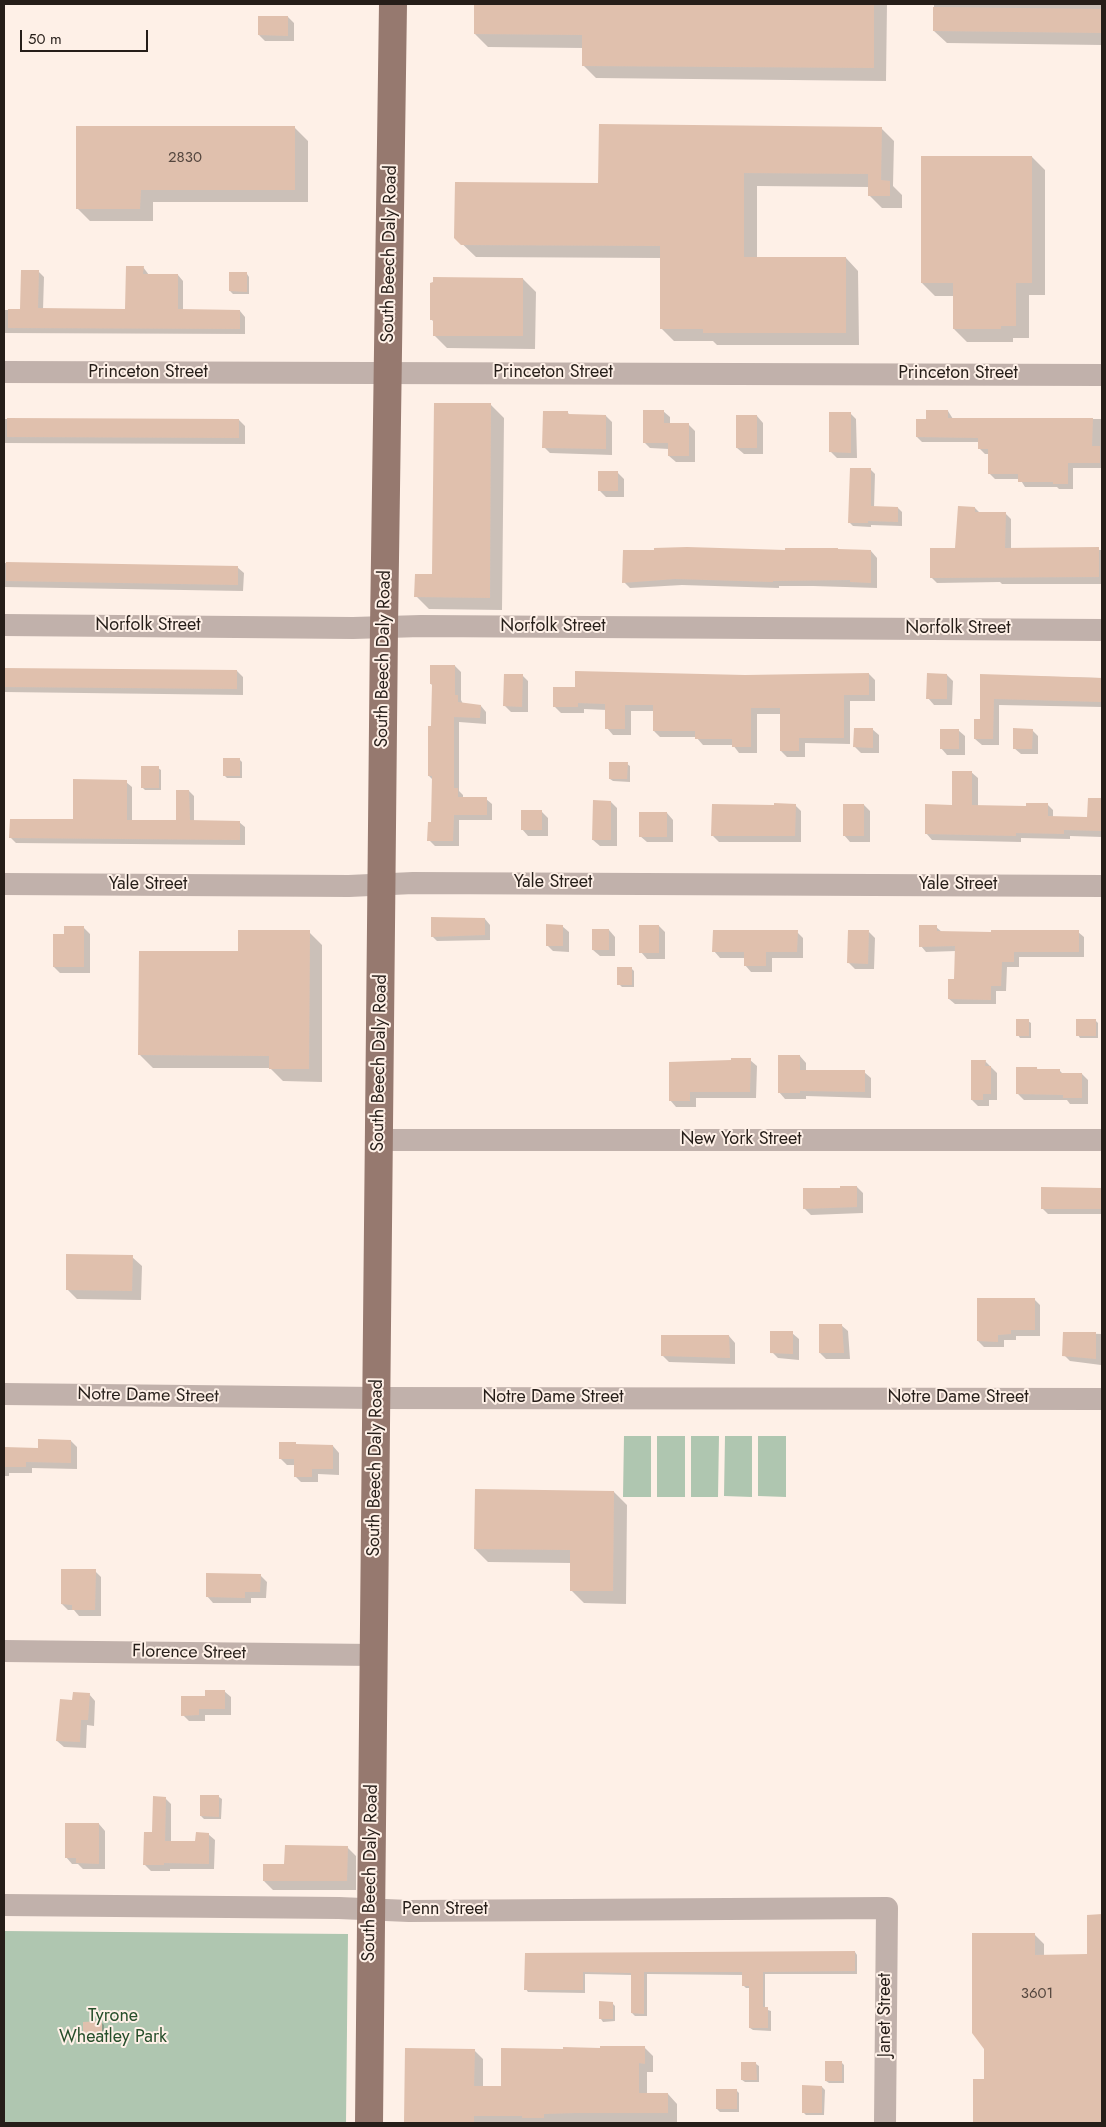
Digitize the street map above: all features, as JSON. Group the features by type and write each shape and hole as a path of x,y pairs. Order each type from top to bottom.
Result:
{"main road":[{"name":"South Beech Daly Road","path":"369,2123 384,627 393,4"}],"street":[{"name":"Princeton Street","path":"4,372 1102,375"},
{"name":"Norfolk Street","path":"4,625 1102,630"},
{"name":"Yale Street","path":"4,884 330,886 432,883 1102,886"},
{"name":"New York Street","path":"379,1140 1102,1140"},
{"name":"Notre Dame Street","path":"4,1394 376,1398 1102,1399"},
{"name":"Florence Street","path":"4,1651 374,1655"},
{"name":"Penn Street","path":"4,1905 409,1911 887,1908"},
{"name":"Janet Street","path":"885,2123 887,1908"}],"green space":[{"path":"624,1436 651,1436 651,1497 623,1497"},
{"path":"657,1436 685,1436 685,1497 657,1497"},
{"path":"691,1436 719,1436 718,1497 691,1497"},
{"path":"725,1436 752,1436 752,1497 724,1496"},
{"path":"758,1436 786,1436 786,1497 758,1496"},
{"name":"Tyrone Wheatley Park","path":"4,1931 348,1934 346,2123 4,2123"}],"building":[{"path":"474,4 874,4 874,68 582,66 582,35 474,34"},
{"path":"933,7 1102,9 1102,33 933,31"},
{"path":"258,16 288,16 288,36 258,35"},
{"path":"599,124 882,127 881,180 890,181 890,196 868,196 868,174 744,173 744,257 846,257 846,333 703,333 703,329 660,329 660,246 461,245 454,238 455,182 598,183"},
{"path":"76,126 295,126 295,190 141,190 140,209 76,209"},
{"path":"921,156 1032,156 1032,283 1016,283 1016,326 1001,326 1001,329 953,329 953,283 921,283"},
{"path":"126,266 144,266 143,274 178,274 178,309 240,310 240,329 8,328 8,309 20,309 21,270 39,270 38,308 125,309"},
{"path":"229,272 247,272 247,292 229,291"},
{"path":"433,277 523,278 523,336 433,336 433,320 430,320 430,283 433,282"},
{"path":"434,403 491,403 490,598 414,597 415,574 432,574"},
{"path":"643,410 664,410 664,423 689,423 689,456 668,456 668,443 643,443"},
{"path":"926,410 948,410 948,418 1093,418 1092,446 1100,446 1100,463 1068,463 1068,484 1018,482 1018,474 988,474 988,449 978,449 978,438 916,437 916,419 926,419"},
{"path":"543,411 568,411 568,414 606,415 606,449 542,448"},
{"path":"829,412 851,412 851,453 829,452"},
{"path":"736,415 757,415 757,448 736,448"},
{"path":"7,418 239,419 239,438 7,437"},
{"path":"850,468 871,468 871,506 898,507 898,522 868,521 868,523 848,523"},
{"path":"598,471 618,471 618,491 598,491"},
{"path":"958,506 975,507 975,512 1006,512 1005,548 1099,547 1099,577 930,578 930,548 955,548"},
{"path":"687,547 871,550 871,583 850,582 850,580 773,582 675,579 622,583 623,550"},
{"path":"6,562 238,566 238,585 6,581"},
{"path":"430,665 455,665 455,695 458,695 458,702 481,705 480,718 454,717 454,788 458,788 458,797 487,797 487,815 454,815 453,841 427,841 428,822 431,822 432,776 428,776 428,726 431,726 432,684 430,684"},
{"path":"4,668 237,670 237,689 4,687"},
{"path":"575,671 745,675 869,673 869,695 844,695 844,738 799,738 799,751 780,751 780,708 751,708 751,747 732,747 732,739 695,739 695,731 653,731 653,705 625,705 625,729 605,729 605,704 578,703 578,707 553,707 553,687 575,687"},
{"path":"927,673 947,674 947,699 926,699"},
{"path":"504,674 523,674 522,707 503,706"},
{"path":"980,674 1102,678 1102,702 994,699 993,739 974,739 974,719 980,719"},
{"path":"854,728 873,728 873,748 853,747"},
{"path":"1013,728 1033,729 1032,749 1013,749"},
{"path":"940,729 959,729 959,749 940,749"},
{"path":"223,758 240,758 240,776 223,776"},
{"path":"609,762 628,762 627,779 609,779"},
{"path":"141,766 159,766 159,788 141,788"},
{"path":"952,771 972,771 972,805 1026,806 1026,803 1048,803 1048,816 1087,817 1088,798 1102,798 1102,831 1064,830 1064,834 1016,833 1016,836 925,834 925,804 952,805"},
{"path":"73,779 127,780 127,820 176,820 176,790 189,790 190,820 240,821 240,840 9,838 10,819 73,819"},
{"path":"593,800 611,801 611,840 592,840"},
{"path":"774,803 796,804 795,836 711,836 712,804 774,805"},
{"path":"843,804 864,804 864,836 843,836"},
{"path":"521,810 542,810 542,830 521,830"},
{"path":"639,812 667,812 667,837 639,837"},
{"path":"431,917 485,918 485,935 431,937"},
{"path":"546,924 563,925 563,946 546,946"},
{"path":"639,925 659,925 659,953 639,953"},
{"path":"919,925 937,925 937,931 1079,930 1079,952 1014,952 1014,962 1002,962 1001,986 991,986 991,1000 948,999 948,979 954,979 955,946 919,947"},
{"path":"64,926 84,926 84,967 53,967 53,934 64,934"},
{"path":"592,929 609,929 609,950 592,950"},
{"path":"238,930 310,930 309,1069 269,1069 269,1056 138,1055 139,951 238,951"},
{"path":"713,930 798,930 797,952 766,952 766,966 744,966 744,952 712,952"},
{"path":"848,930 869,930 868,964 847,963"},
{"path":"617,967 632,967 632,985 617,985"},
{"path":"1016,1019 1029,1019 1029,1036 1016,1036"},
{"path":"1076,1019 1096,1019 1096,1036 1076,1036"},
{"path":"778,1055 800,1055 800,1070 865,1070 865,1092 800,1091 800,1093 778,1093"},
{"path":"731,1058 751,1058 750,1092 690,1092 690,1101 669,1101 669,1062 731,1060"},
{"path":"971,1060 986,1060 985,1066 991,1066 991,1094 983,1094 983,1100 971,1100"},
{"path":"1016,1067 1060,1069 1060,1073 1082,1073 1082,1098 1063,1098 1063,1095 1016,1094"},
{"path":"840,1186 857,1186 857,1207 803,1209 803,1188 840,1188"},
{"path":"1041,1187 1102,1188 1102,1209 1041,1209"},
{"path":"66,1254 133,1255 132,1291 66,1290"},
{"path":"977,1298 1035,1298 1035,1330 1011,1330 1011,1334 998,1335 998,1342 977,1341"},
{"path":"819,1324 842,1324 844,1353 819,1353"},
{"path":"770,1331 793,1331 793,1354 770,1353"},
{"path":"1063,1332 1096,1332 1096,1359 1062,1356"},
{"path":"661,1335 729,1335 730,1358 661,1356"},
{"path":"38,1439 71,1440 71,1463 26,1462 26,1467 4,1467 4,1447 38,1448"},
{"path":"279,1442 333,1445 333,1469 312,1469 312,1477 294,1477 294,1459 279,1459"},
{"path":"475,1489 614,1491 613,1591 570,1591 570,1550 474,1549"},
{"path":"61,1569 96,1569 95,1610 72,1610 72,1605 61,1604"},
{"path":"206,1573 261,1574 260,1592 245,1592 245,1598 206,1597"},
{"path":"205,1690 225,1690 225,1709 199,1709 199,1715 181,1716 181,1696 205,1696"},
{"path":"73,1692 90,1693 88,1720 81,1720 80,1742 56,1741 60,1699 72,1700"},
{"path":"200,1795 219,1795 219,1817 200,1816"},
{"path":"153,1796 166,1797 165,1841 195,1841 196,1832 209,1833 209,1864 164,1863 164,1865 143,1865 144,1832 152,1832"},
{"path":"65,1823 99,1823 99,1864 76,1863 76,1858 65,1858"},
{"path":"285,1845 348,1846 347,1881 263,1881 263,1864 284,1864"},
{"path":"1102,1914 1102,2123 973,2123 973,2079 984,2079 984,2049 972,2033 972,1933 1035,1933 1035,1955 1087,1954 1087,1915"},
{"path":"855,1951 855,1971 763,1972 763,2007 768,2007 768,2028 749,2028 749,1986 742,1986 742,1972 644,1972 644,2014 631,2013 631,1973 583,1972 583,1990 524,1990 525,1953"},
{"path":"599,2001 613,2002 613,2019 599,2019"},
{"path":"102,2021 102,2038 83,2037 83,2022"},
{"path":"600,2046 645,2046 645,2064 639,2063 639,2093 668,2093 668,2113 544,2114 544,2118 474,2116 474,2123 404,2123 405,2048 475,2049 474,2086 501,2086 501,2048 563,2049 563,2047 600,2048"},
{"path":"825,2061 842,2061 842,2081 825,2081"},
{"path":"741,2062 756,2062 757,2080 741,2080"},
{"path":"802,2085 822,2086 822,2113 802,2113"},
{"path":"716,2089 737,2089 737,2109 716,2109"}]}
